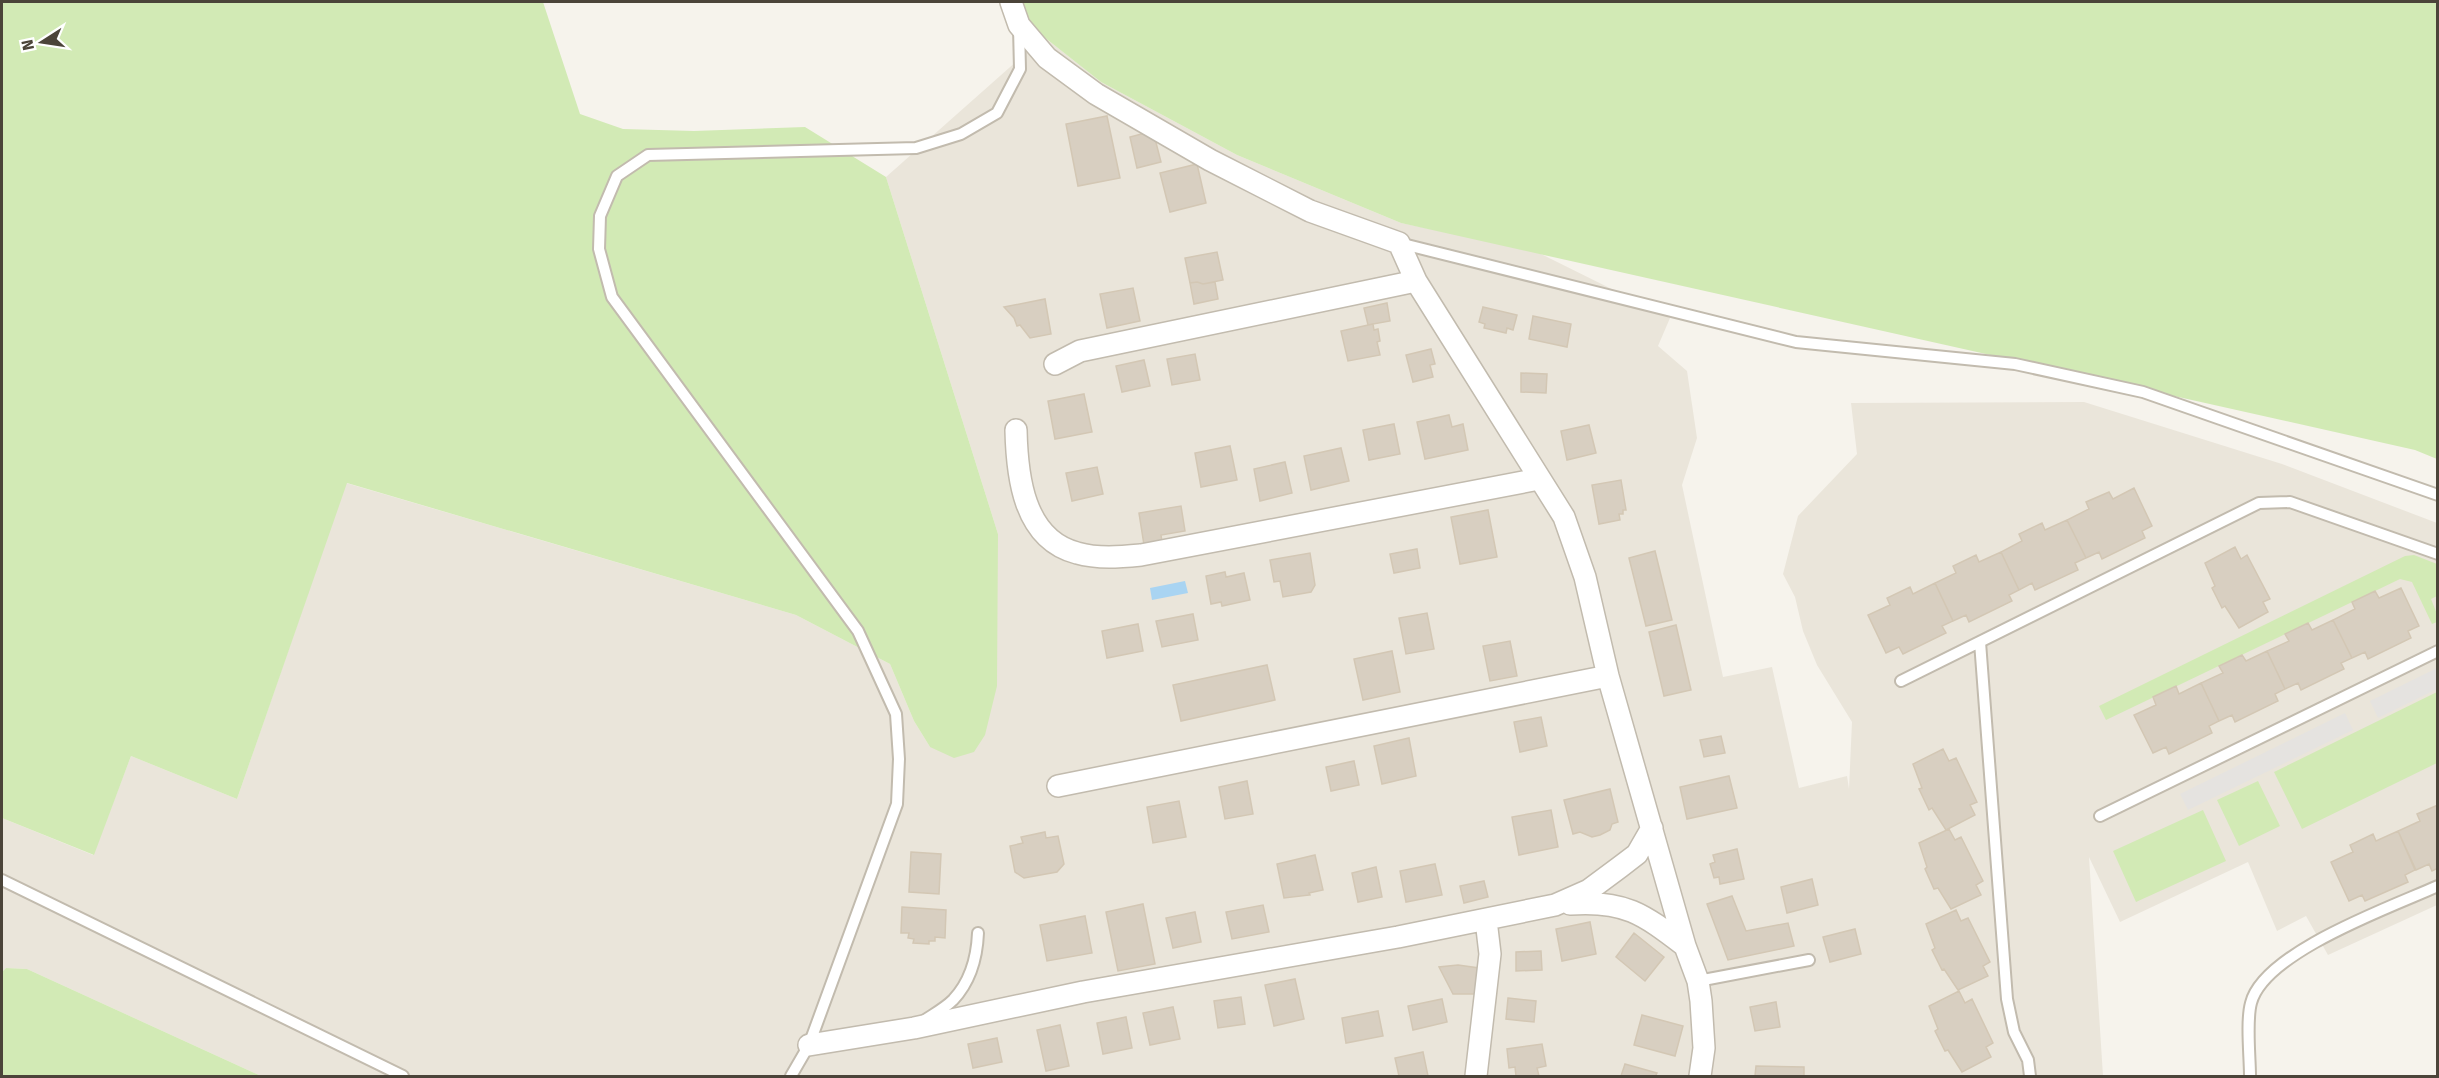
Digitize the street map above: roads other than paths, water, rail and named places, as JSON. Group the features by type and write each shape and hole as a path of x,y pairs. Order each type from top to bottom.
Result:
{"street":[{"path":"1011,2 1018,25 1047,58 1096,94 1168,136 1310,211 1399,243 1416,281 1564,517 1586,578 1608,676 1685,946 1698,981 1704,1048 1700,1077"},
{"path":"1055,364 1080,351 1416,281"},
{"path":"1016,430 1017,459 1022,491 1032,515 1047,537 1075,553 1109,558 1141,555 1539,479"},
{"path":"1058,786 1608,676"},
{"path":"808,1045 914,1028 1083,992 1486,920 1555,904 1589,890 1629,861 1646,842 1652,828"},
{"path":"1555,904 1595,902 1617,905 1641,914 1685,946"},
{"path":"1476,1077 1490,954 1486,920"}],"lane":[{"path":"791,1077 808,1045 897,804 899,759 896,714 858,631 612,297 599,249 600,216 617,176 648,155 916,148 961,134 997,113 1020,69 1018,25"},
{"path":"1399,243 1796,342 2015,364 2143,392 2438,495"},
{"path":"1900,681 2259,503 2290,502 2438,554"},
{"path":"1980,642 2007,999 2014,1032 2028,1060 2030,1077"},
{"path":"2100,816 2438,651"},
{"path":"2,880 403,1077"},
{"path":"2250,1077 2250,1004 2258,986 2272,971 2319,939 2438,886"},
{"path":"914,1028 952,1001 965,983 977,955 978,933"},
{"path":"1698,981 1809,960"}],"water":[{"path":"1185,581 1188,593 1152,600 1150,588"}]}
